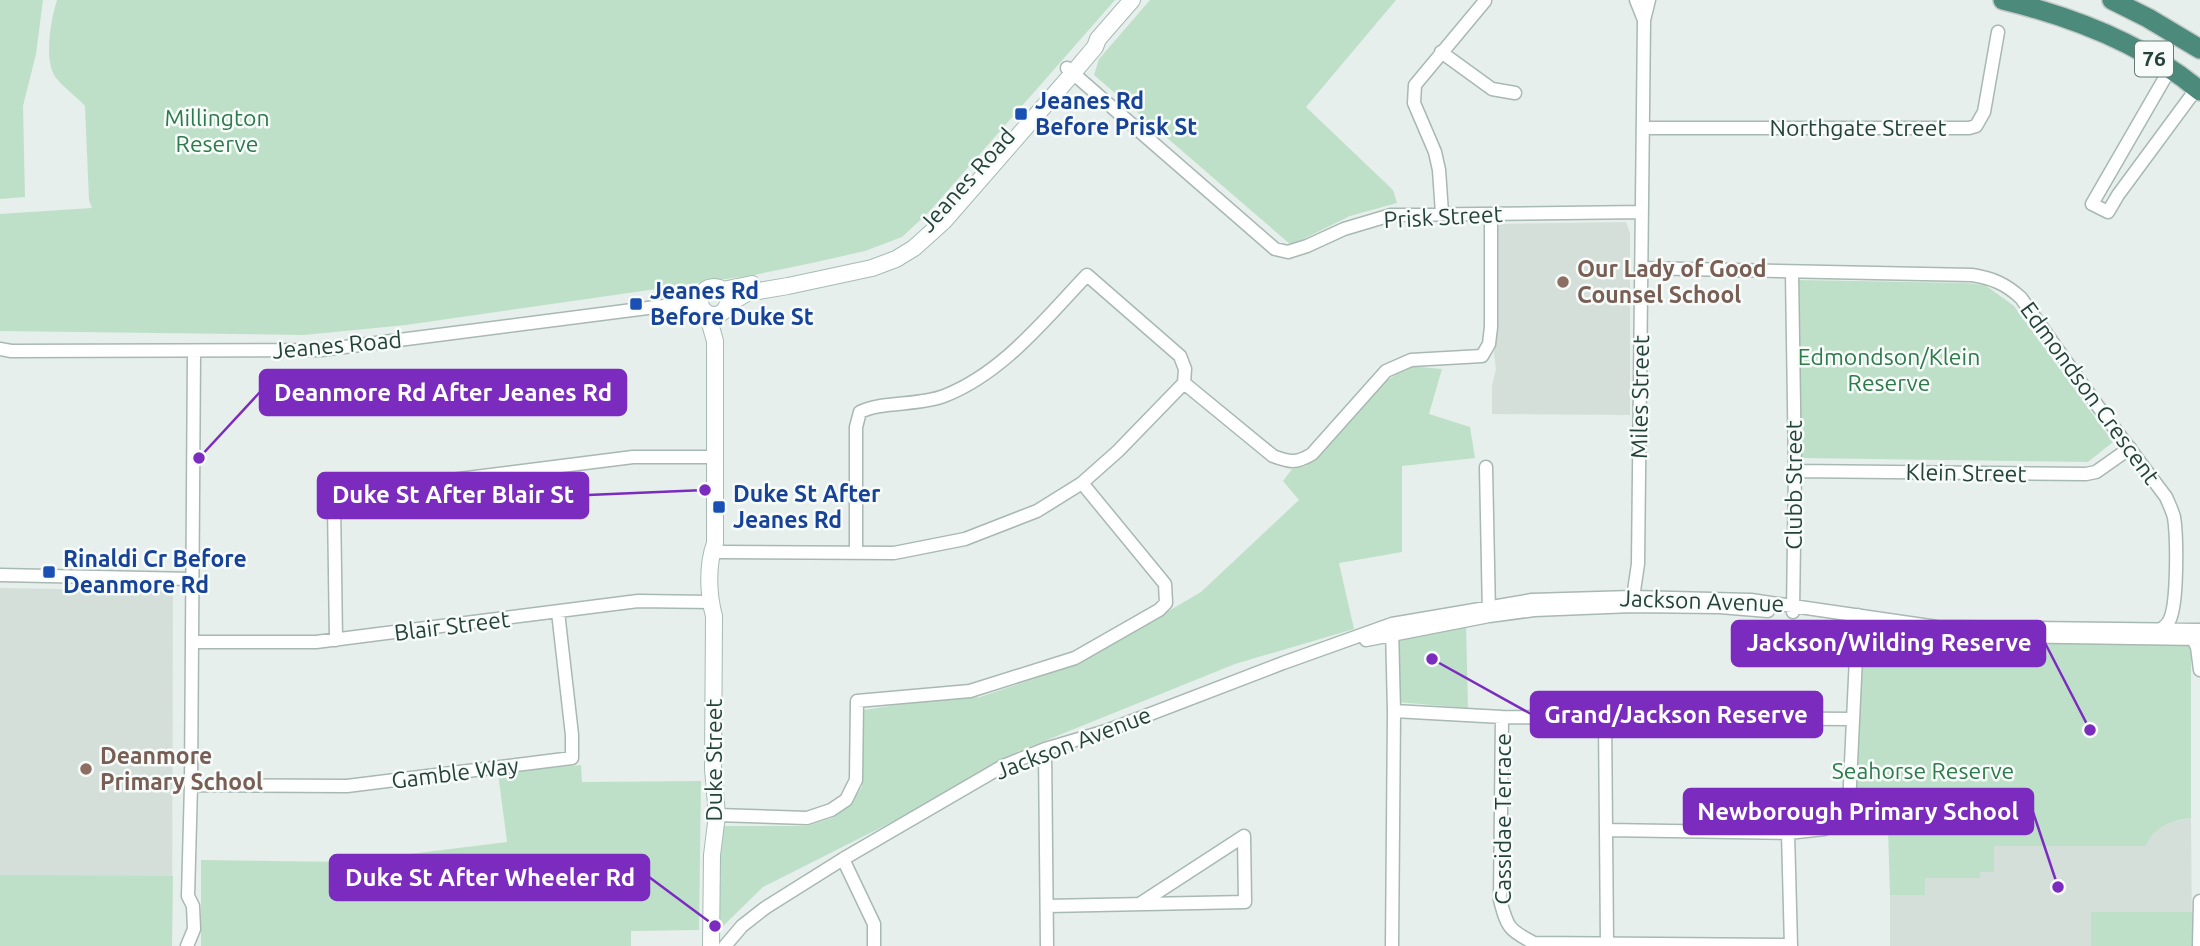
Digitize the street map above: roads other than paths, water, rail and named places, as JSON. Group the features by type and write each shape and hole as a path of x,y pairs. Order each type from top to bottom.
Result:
{"highway":[{"name":"76","path":"2003,0 2104,33 2170,68 2198,90"},
{"name":"76","path":"2112,0 2200,49"}],"main road":[{"name":"Jeanes Road","path":"714,304 868,259 907,242 933,220 1070,70 1088,44 1098,38 1132,0"},
{"name":"Duke Street","path":"711,946 712,855 718,816 713,769 712,609 719,602 714,457 714,304"}],"street":[{"name":"Miles Street","path":"1636,0 1644,20"},
{"name":"Miles Street","path":"1638,602 1644,20 1649,0"},
{"path":"1442,213 1439,170 1435,152 1414,103 1415,85 1485,1"},
{"name":"Northgate Street","path":"1643,128 1969,128 1976,126 1984,112 1998,33"},
{"path":"1441,52 1492,89 1516,93"},
{"path":"2170,68 2092,204 2108,212 2198,90"},
{"name":"Prisk Street","path":"1070,70 1275,248 1288,252 1344,229 1391,215 1642,212"},
{"path":"1184,383 1273,456 1291,462 1304,459 1386,371 1411,360 1482,356 1489,344 1492,327 1491,214"},
{"name":"Edmondson Crescent","path":"1641,268 1972,275 2000,282 2021,298 2166,497 2172,509 2175,529 2175,577 2171,618 2161,629"},
{"name":"Clubb Street","path":"1792,273 1795,471 1793,609"},
{"path":"717,548 856,552 894,553 965,539 1037,511 1082,483 1118,451 1184,383 1185,369 1180,356 1087,275 1037,328 991,371 944,396 910,404 867,408 860,412 856,427 856,552"},
{"name":"Jeanes Road","path":"0,349 321,350 671,305 714,304"},
{"path":"187,946 194,929 194,906 188,896 188,882 193,642 194,351"},
{"name":"Klein Street","path":"1795,471 2086,474 2096,472 2130,448"},
{"path":"336,640 334,504 348,493 633,457 714,457"},
{"path":"1486,467 1489,611"},
{"path":"718,816 807,818 831,810 846,800 856,780 857,701 970,691 1074,658 1159,610 1166,603 1165,584 1082,483"},
{"path":"0,575 192,579"},
{"name":"Edmondson Crescent","path":"2175,577 2181,617 2195,634 2200,670"},
{"name":"Jackson Avenue","path":"725,946 742,926 765,908 843,859 1003,766 1045,749 1106,731 1334,645 1392,630 1544,599 1638,602 1751,600 1936,635 2195,634"},
{"name":"Blair Street","path":"193,642 336,640 638,601 712,609"},
{"name":"Gamble Way","path":"191,785 346,786 572,758 572,735 558,612"},
{"path":"1607,830 1788,833 1824,829 1843,821 1849,805 1858,619"},
{"name":"Jackson Avenue","path":"1858,619 1950,627 2161,629 2195,634"},
{"path":"1392,630 1392,946"},
{"path":"1394,711 1502,717 1852,719"},
{"name":"Cassidae Terrace","path":"1502,717 1500,900 1506,923 1517,934 1534,943 1791,946"},
{"path":"1605,718 1607,943"},
{"path":"1045,749 1047,946"},
{"path":"1788,833 1791,946"},
{"path":"1047,905 1245,902 1244,836 1141,903"},
{"path":"843,859 874,924 874,946"},
{"path":"2199,946 2200,901"}],"place":[{"name":"Jeanes Rd Before Prisk St","path":"1021,114"},
{"name":"Our Lady of Good Counsel School","path":"1563,282"},
{"name":"Jeanes Rd Before Duke St","path":"636,304"},
{"name":"Deanmore Rd After Jeanes Rd","path":"199,458"},
{"name":"Duke St After Blair St","path":"705,490"},
{"name":"Duke St After Jeanes Rd","path":"719,507"},
{"name":"Rinaldi Cr Before Deanmore Rd","path":"49,572"},
{"name":"Grand/Jackson Reserve","path":"1432,659"},
{"name":"Jackson/Wilding Reserve","path":"2090,730"},
{"name":"Deanmore Primary School","path":"86,769"},
{"name":"Newborough Primary School","path":"2058,887"},
{"name":"Duke St After Wheeler Rd","path":"715,926"}],"park label":[{"name":"Millington Reserve","path":"217,131"},
{"name":"Edmondson/Klein Reserve","path":"1889,370"},
{"name":"Seahorse Reserve","path":"1923,771"}]}
